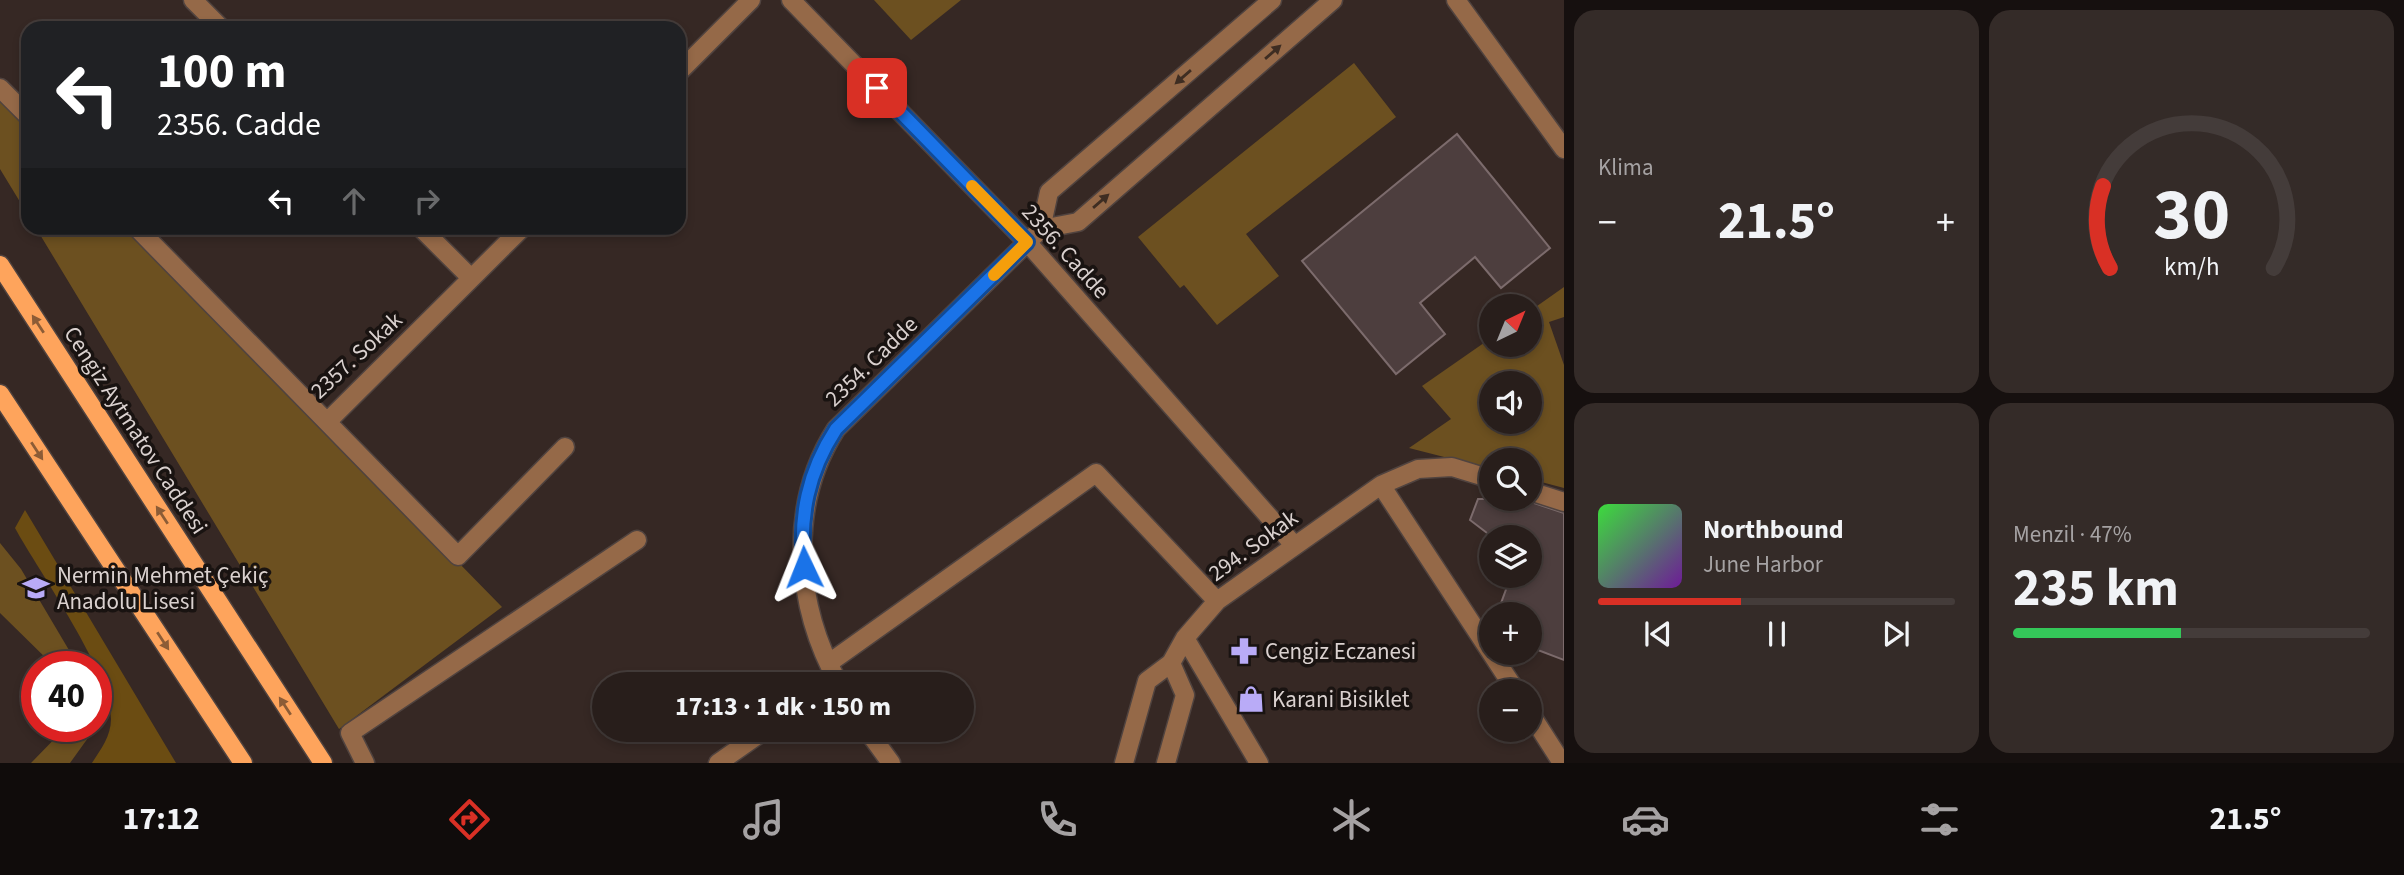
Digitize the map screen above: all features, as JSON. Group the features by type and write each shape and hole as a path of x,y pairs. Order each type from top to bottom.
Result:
{"main road":[{"name":"Cengiz Aytmatov Caddesi","path":"0,265 323,763"},
{"path":"0,394 243,763"}],"street":[{"path":"193,0 214,21"},
{"path":"686,65 751,0"},
{"name":"2356. Cadde","path":"791,0 1027,242 1294,545"},
{"path":"1272,0 1049,192 1041,229 1078,222 1333,0"},
{"path":"1456,0 1564,149"},
{"path":"0,88 21,109"},
{"name":"2354. Cadde","path":"831,672 813,621 802,551 806,494 823,450 836,429 1041,229"},
{"name":"2357. Sokak","path":"144,235 327,422 515,235"},
{"path":"428,235 471,278"},
{"path":"327,422 458,556 565,447"},
{"name":"294. Sokak","path":"1124,763 1147,681 1171,663 1185,638 1217,601 1381,485 1418,470 1452,467 1479,475"},
{"path":"841,672 1096,473 1217,601"},
{"path":"1381,485 1508,679"},
{"path":"1542,495 1564,502"},
{"path":"365,763 350,733 637,540"},
{"path":"1185,638 1259,763"},
{"path":"1166,763 1185,695 1171,663"},
{"path":"1542,732 1562,763"},
{"path":"718,763 748,742"},
{"path":"876,742 891,763"}],"shaded area":[{"path":"874,0 961,0 911,40"},
{"path":"1354,63 1396,117 1246,234 1279,276 1217,325 1184,285 1180,288 1138,237"},
{"path":"0,93 21,115 21,204 0,169"},
{"path":"40,235 138,235 502,607 339,729"},
{"path":"1564,287 1564,317 1549,322 1564,365 1564,488 1542,482 1542,448 1479,448 1479,466 1409,448 1451,419 1422,386 1479,346 1479,357 1542,357 1542,303"},
{"path":"25,510 109,651 88,651 15,528"},
{"path":"0,543 21,569 70,651 39,651 0,613"},
{"path":"112,656 176,763 92,763 105,742 112,742"},
{"path":"51,742 85,742 70,763 31,763"}],"building":[{"path":"1457,134 1550,248 1501,288 1475,257 1420,303 1445,334 1396,374 1302,261"},
{"path":"1478,499 1479,511 1542,511 1542,506 1564,513 1564,660 1542,652 1542,602 1501,602 1507,588 1542,588 1542,525 1479,527 1470,520"}],"slow traffic":[{"path":"972,186 1027,242 994,275"}],"place":[{"name":"Nermin Mehmet Çekiç Anadolu Lisesi","path":"36,588"},
{"name":"Cengiz Eczanesi","path":"1244,651"},
{"name":"Karani Bisiklet","path":"1251,699"}],"route":[{"path":"804,567 802,551 806,494 823,450 836,429 1027,242 877,88"}]}
